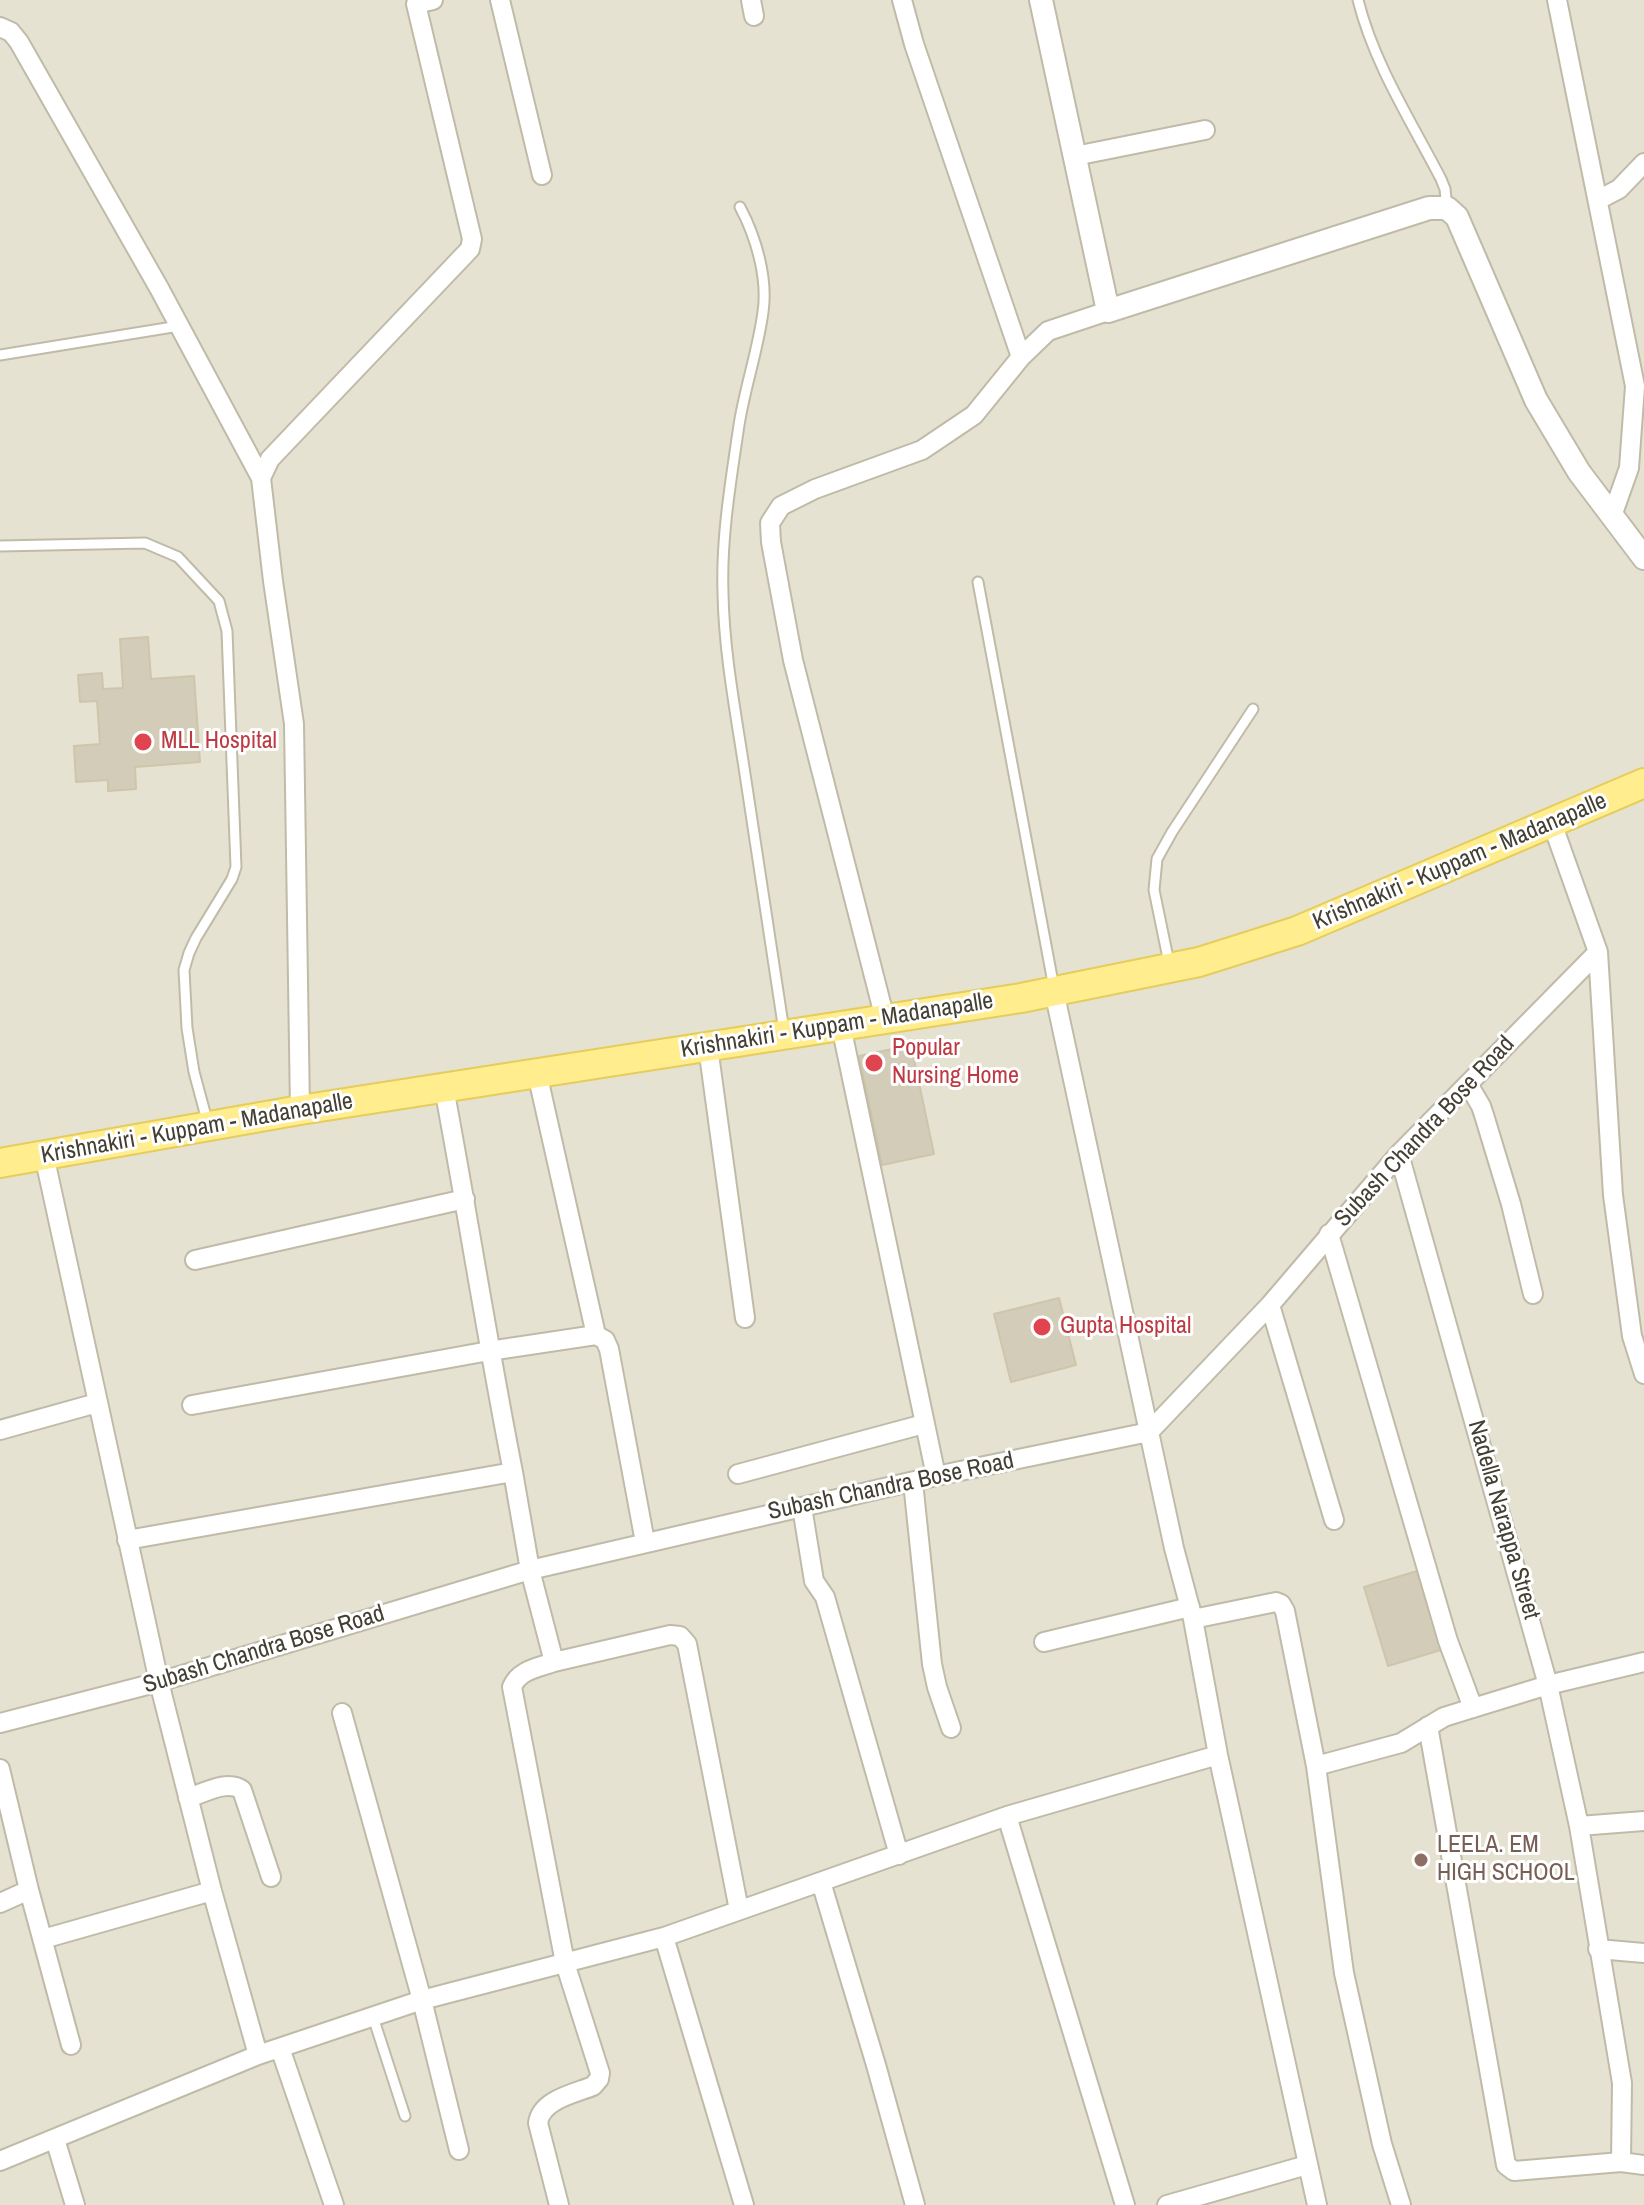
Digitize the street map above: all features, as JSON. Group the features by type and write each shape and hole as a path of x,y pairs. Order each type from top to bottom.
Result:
{"main road":[{"name":"Krishnakiri - Kuppam - Madanapalle","path":"0,1163 300,1110 1054,991 1199,962 1297,931 1644,783"}],"street":[{"path":"500,0 542,175"},
{"path":"902,0 914,44 1021,357"},
{"path":"1041,0 1108,311"},
{"path":"1557,0 1635,386 1629,468 1612,516"},
{"path":"261,478 270,459 470,249 472,239 421,1"},
{"path":"0,27 11,32 19,42 261,478 294,724 300,1110"},
{"path":"1075,156 1205,130"},
{"path":"1598,200 1619,189 1644,163"},
{"path":"885,1019 793,660 770,523 781,506 815,489 922,450 974,415 1021,357 1048,331 1429,208 1447,208 1457,217 1536,400 1579,472 1644,558"},
{"path":"1552,823 1598,952 1613,1195 1632,1336 1644,1374"},
{"name":"Subash Chandra Bose Road","path":"0,1723 159,1682 530,1570 936,1476 1149,1432 1270,1305 1399,1154 1598,952"},
{"path":"1054,991 1317,2205"},
{"path":"841,1026 936,1476"},
{"path":"708,1047 745,1318"},
{"path":"537,1073 596,1335"},
{"path":"1468,1084 1484,1115 1511,1204 1533,1294"},
{"path":"444,1088 530,1570 554,1662"},
{"name":"Nadella Narappa Street","path":"1399,1154 1548,1685 1579,1826 1622,2083 1621,2162"},
{"path":"44,1155 159,1682 258,2055"},
{"path":"195,1260 465,1199"},
{"path":"1329,1234 1448,1641 1473,1708"},
{"path":"1270,1305 1334,1520"},
{"path":"192,1405 489,1351 596,1335 605,1340 609,1349 645,1542"},
{"path":"0,1430 97,1403"},
{"path":"738,1474 924,1424"},
{"path":"127,1540 513,1472"},
{"path":"913,1482 932,1664 951,1728"},
{"path":"802,1507 814,1581 825,1597 899,1855"},
{"path":"1044,1642 1191,1613 1276,1602 1281,1604 1285,1611 1316,1766 1344,1973 1382,2144 1401,2205"},
{"path":"559,2205 538,2123 539,2114 544,2106 593,2086 600,2073 565,1963 512,1687 516,1678 554,1662 670,1635 680,1636 687,1644 739,1910"},
{"path":"1316,1766 1401,1743 1444,1717 1548,1685 1644,1662"},
{"path":"342,1713 422,2000 459,2150"},
{"path":"1428,1726 1506,2165 1514,2171 1621,2162 1644,2165"},
{"path":"0,2161 258,2055 422,2000 664,1937 1007,1816 1218,1755"},
{"path":"0,1769 71,2045"},
{"path":"188,1798 230,1785 242,1790 271,1877"},
{"path":"1007,1816 1125,2205"},
{"path":"1579,1826 1644,1821"},
{"path":"821,1882 915,2205"},
{"path":"0,1903 29,1890"},
{"path":"43,1939 212,1891"},
{"path":"664,1937 744,2205"},
{"path":"1598,1949 1644,1953"},
{"path":"280,2048 334,2205"},
{"path":"55,2139 75,2205"},
{"path":"1167,2205 1307,2165"}],"lane":[{"path":"1358,0 1377,58 1441,179 1447,208"},
{"path":"740,207 749,224 757,253 764,309 740,417 725,522 722,589 738,727 785,1035"},
{"path":"0,355 179,326"},
{"path":"0,546 145,543 178,557 219,601 227,631 236,867 232,879 192,945 184,970 187,1028 194,1072 209,1126"},
{"path":"978,582 1054,991"},
{"path":"1170,968 1154,890 1157,859 1253,709"},
{"path":"373,2017 405,2116"}],"shaded area":[{"path":"0,0 1644,0 1644,2205 0,2205"}],"building":[{"path":"148,637 151,679 194,676 200,762 135,767 136,789 108,791 108,780 76,782 74,746 100,744 97,701 80,702 78,675 102,673 103,689 123,688 120,639"},
{"path":"911,1045 934,1154 882,1165 859,1056"},
{"path":"1059,1298 1076,1365 1011,1382 994,1314"},
{"path":"1417,1571 1441,1650 1388,1666 1364,1587"}],"place":[{"name":"MLL Hospital","path":"143,742"},
{"name":"Popular Nursing Home","path":"874,1063"},
{"name":"Gupta Hospital","path":"1042,1327"},
{"name":"LEELA. EM HIGH SCHOOL","path":"1421,1860"}]}
